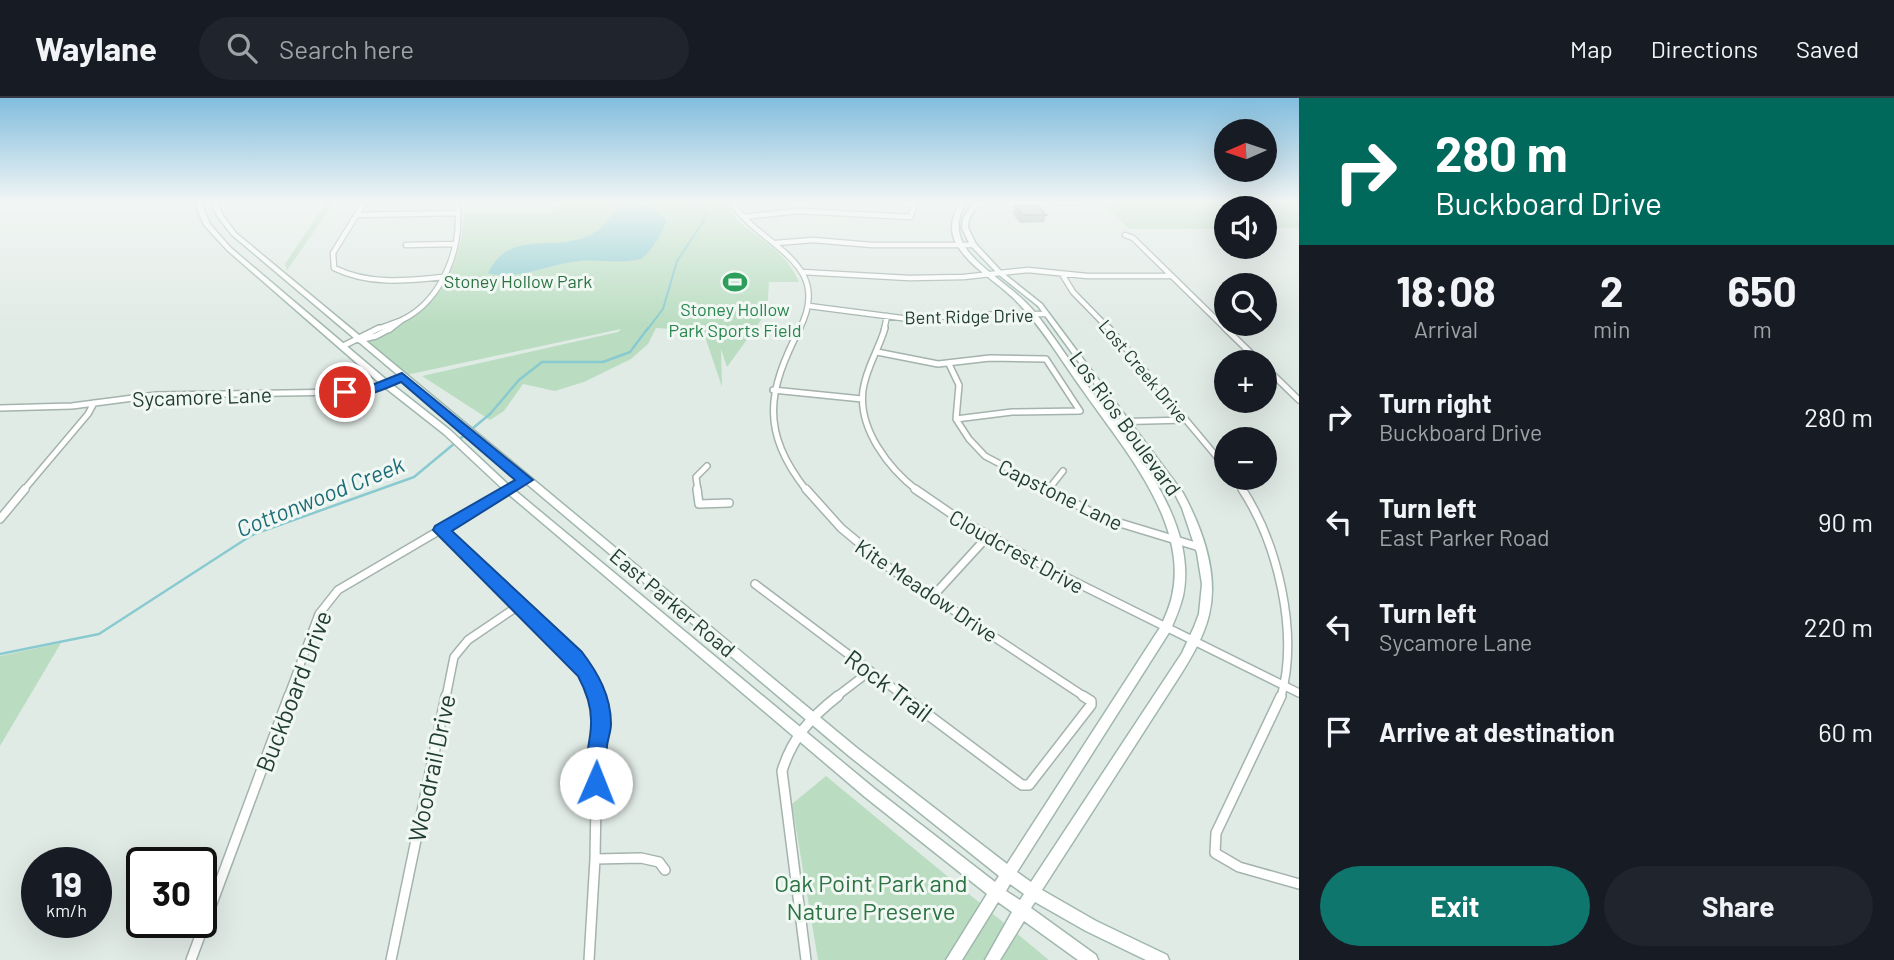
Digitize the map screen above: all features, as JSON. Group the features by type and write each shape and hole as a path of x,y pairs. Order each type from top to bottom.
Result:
{"main road":[{"name":"East Parker Road","path":"224,243 386,384 468,450 509,489 798,732 997,893 1091,960"},
{"name":"East Parker Road","path":"245,243 811,717 1008,874 1034,893 1091,926 1162,960"},
{"name":"Los Rios Boulevard","path":"953,960 1166,628 1177,607 1181,582 1180,556 1163,500 1032,314 1023,303 971,259 961,245"},
{"name":"Los Rios Boulevard","path":"973,245 1000,273 1030,295 1046,314 1180,495 1192,518 1206,589 1204,614 1181,663 1021,910 992,960"},
{"path":"642,601 659,590"}],"street":[{"path":"340,243 334,253 334,268 354,277 384,281 442,276"},
{"path":"776,243 802,272 807,285 809,306"},
{"path":"852,243 973,245"},
{"path":"1138,243 1248,350"},
{"path":"343,346 394,328 402,320 418,312 438,288 454,244 406,244"},
{"path":"802,272 909,278 990,275 1028,270 1062,274 1172,276"},
{"name":"Lost Creek Drive","path":"1062,274 1073,292 1100,318 1214,453"},
{"name":"Bent Ridge Drive","path":"809,306 917,320 956,315 1046,314"},
{"name":"Kite Meadow Drive","path":"809,306 782,361 773,390 775,422 780,441 788,461 813,500 832,522 888,567 1091,701 1091,705 1029,785 1022,785"},
{"path":"773,390 862,399 866,377 883,342 887,316"},
{"path":"877,352 916,362 949,364 990,358 1046,359 1080,411 1012,412 956,419 959,385 949,364"},
{"name":"Sycamore Lane","path":"0,408 94,403 176,394 345,392 371,389 402,377"},
{"path":"1277,379 1299,400"},
{"name":"Cloudcrest Drive","path":"862,399 873,438 893,469 928,501 1053,573 1286,684 1299,693"},
{"path":"0,519 88,414 94,403"},
{"name":"Capstone Lane","path":"956,419 969,439 985,456 1048,490 1105,519 1199,547"},
{"path":"1109,422 1186,420"},
{"path":"707,466 696,477 698,504 729,503"},
{"path":"1048,490 1063,471"},
{"name":"Buckboard Drive","path":"191,960 318,614 338,590 526,480"},
{"path":"1242,490 1269,533 1288,588 1293,623 1293,653 1286,684 1216,833 1215,853 1239,867 1299,884"},
{"path":"441,530 575,658 595,688 601,726 597,744 595,859 589,960"},
{"path":"934,595 988,536"},
{"name":"Rock Trail","path":"755,584 1022,785"},
{"name":"Woodrail Drive","path":"391,960 454,657 468,640 518,606"},
{"path":"806,960 782,771 785,757 798,732 811,717 870,671"},
{"path":"595,859 640,858 659,862 665,870"}],"green space":[{"path":"299,243 306,243 287,270 285,264"},
{"name":"Stoney Hollow Park","path":"460,243 767,243 782,256 799,282 769,282 767,313 770,313 764,316 727,367 721,349 722,387 703,331 656,328 648,344 631,359 584,382 555,391 523,384 504,411 490,420 422,376 618,332 621,329 406,375 367,342 403,323 430,302 450,273"},
{"path":"61,643 0,746 0,656"},
{"name":"Oak Point Park and Nature Preserve","path":"826,776 1049,960 818,960 792,804"}],"water":[{"path":"655,243 640,259 569,262 522,274 488,273 497,259 508,251 533,244"}],"waterway":[{"name":"Cottonwood Creek","path":"647,330 663,309 677,261 689,243"},
{"name":"Cottonwood Creek","path":"0,654 99,634 252,535 414,477 490,414 519,380 542,362 603,362 630,352 648,328"}],"place":[{"name":"Stoney Hollow Park Sports Field","path":"735,282"}],"route":[{"path":"345,392 374,389 402,377 526,480 441,530 575,658 585,671 595,688 600,709 596,783"}]}
